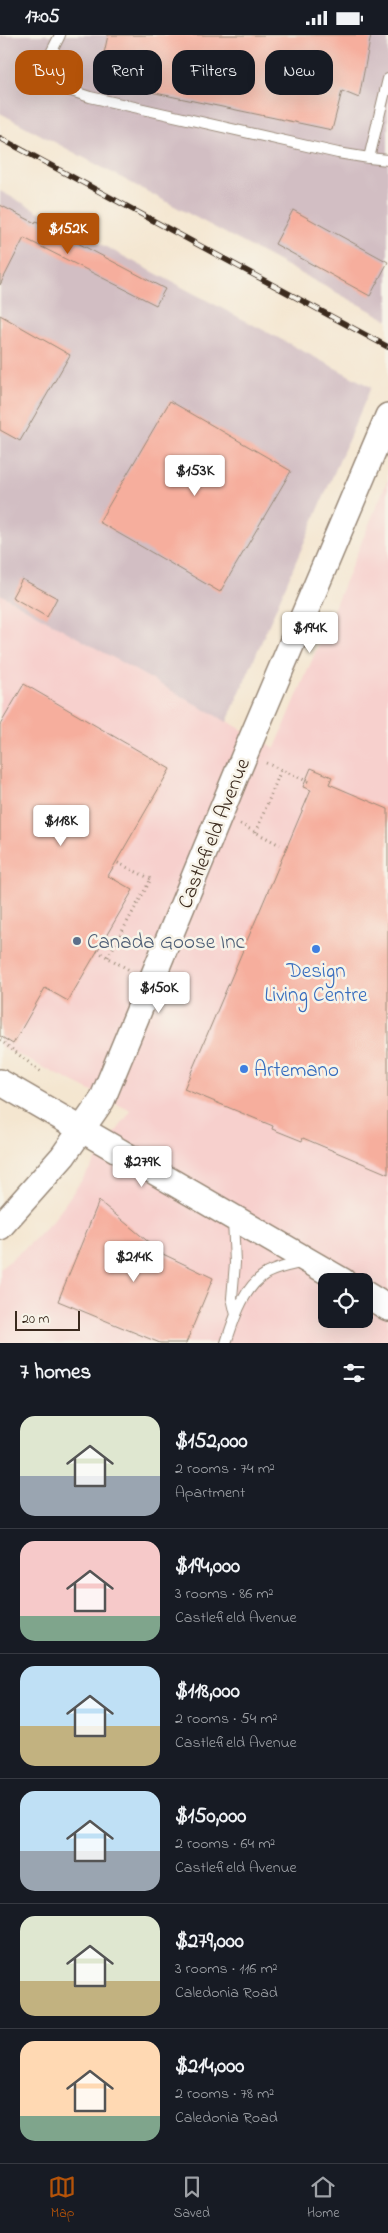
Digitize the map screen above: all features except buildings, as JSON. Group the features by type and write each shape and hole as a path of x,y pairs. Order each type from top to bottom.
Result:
{"street":[{"name":"Castlefield Avenue","path":"0,1227 24,1202 83,1131 102,1100 388,416"},
{"path":"0,1082 328,1273"},
{"path":"373,1299 388,1308"}],"lane":[{"path":"60,35 42,71 53,85 90,97 338,153 388,160"},
{"path":"369,158 388,79"},
{"path":"233,1218 235,1263 232,1298 236,1315"},
{"path":"226,1343 236,1315 252,1285 266,1273 306,1261"}],"path":[{"path":"261,761 309,782"},
{"path":"256,832 281,770"},
{"path":"236,822 280,845"},
{"path":"108,957 151,879 116,862"},
{"path":"96,951 151,983"},
{"path":"0,1040 41,1072"}],"shaded area":[{"path":"0,35 388,35 388,320 0,113"},
{"path":"0,191 371,387 227,722 0,594"},
{"path":"388,479 388,1343 0,1343 0,1269 33,1241 54,1219 131,1111 0,1046 0,594 275,748"}],"railway":[{"path":"0,138 388,347"}],"place":[{"name":"Canada Goose Inc","path":"77,941"},
{"name":"Design Living Centre","path":"316,949"},
{"name":"Artemano","path":"244,1069"}]}
